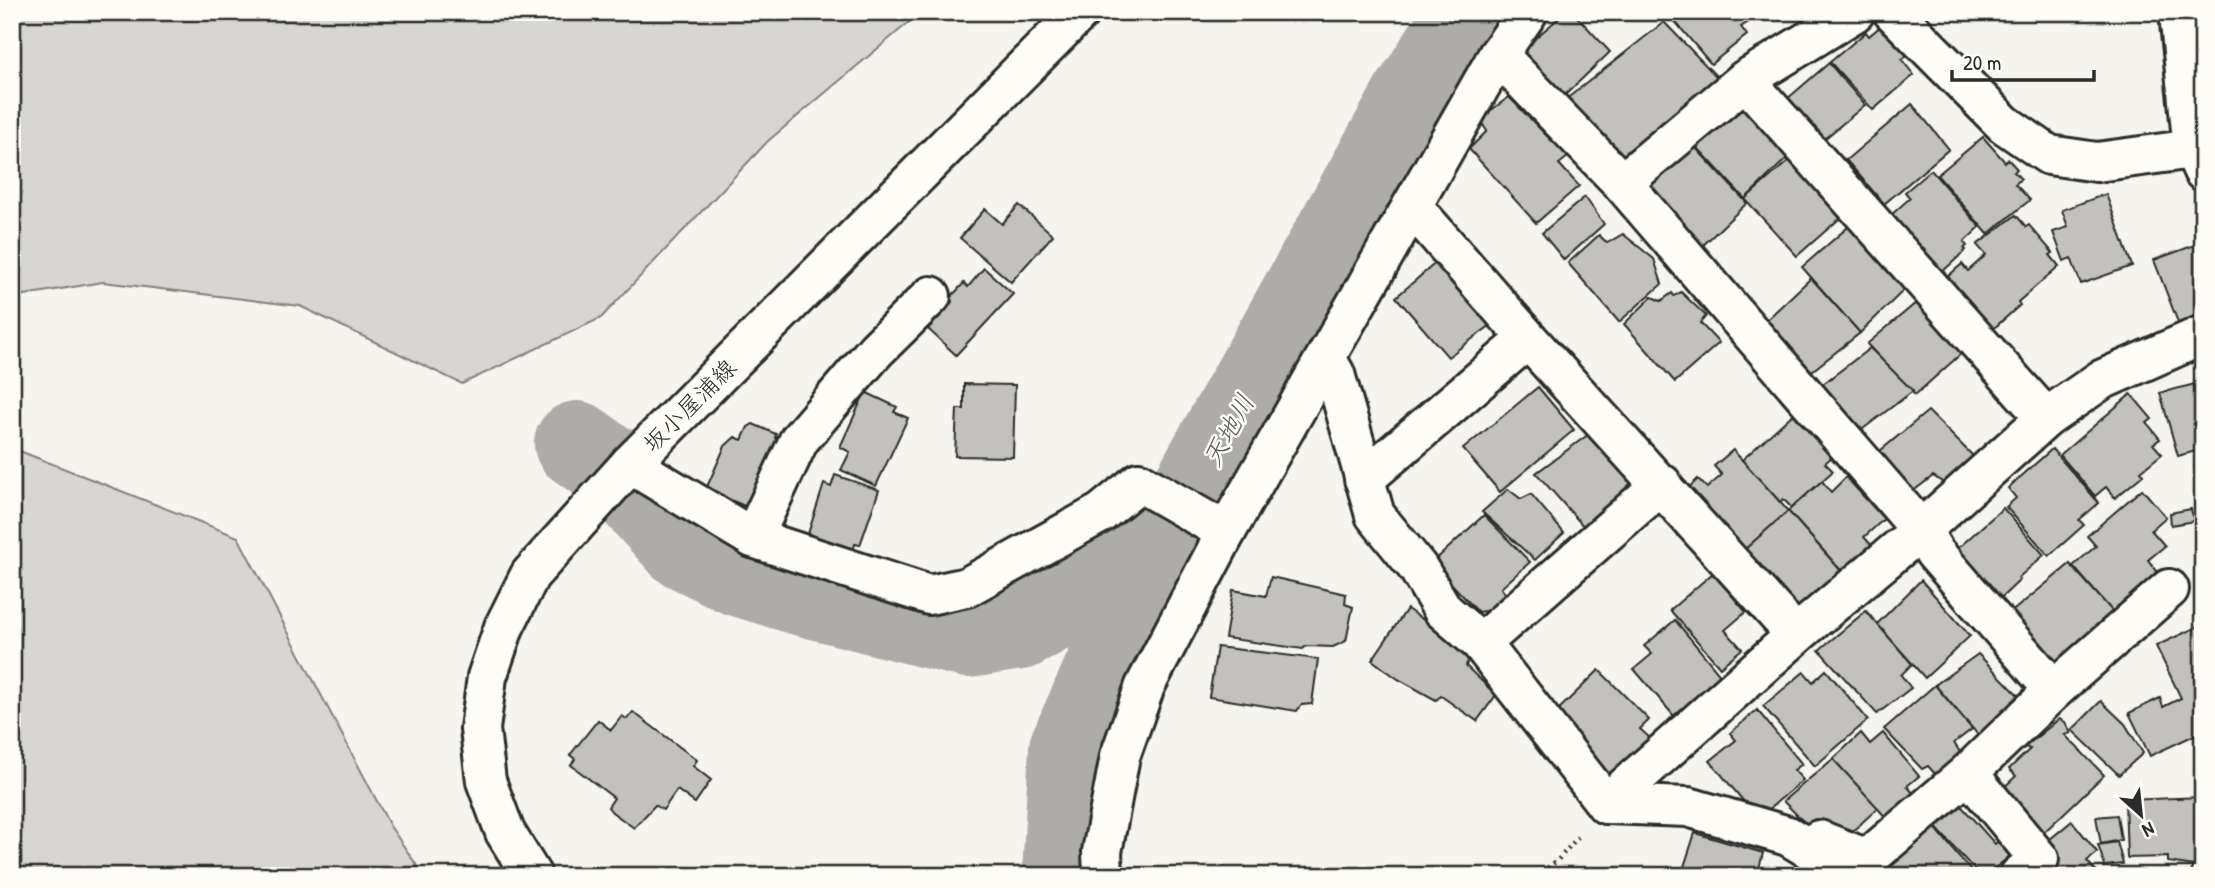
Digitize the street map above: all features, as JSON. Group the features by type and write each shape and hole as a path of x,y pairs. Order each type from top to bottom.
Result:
{"main road":[{"name":"坂小屋浦線","path":"532,876 505,831 485,782 480,729 487,677 504,627 530,575 630,464 1080,12"},
{"path":"1103,876 1102,852 1120,756 1145,686 1220,528 1326,358 1498,55 1528,12"},
{"path":"1622,183 1745,79 1855,12"},
{"path":"1893,12 2004,124 2049,155 2098,162 2198,160 2180,23 2183,12 2203,29"},
{"path":"1498,55 1622,183 1921,530 1935,553 2054,690"},
{"path":"1745,79 2046,418"},
{"path":"1412,206 1528,339 1796,635"},
{"path":"754,538 799,440 876,350 930,296"},
{"path":"1606,804 2046,418 2101,380 2203,335"},
{"path":"1364,479 1528,339"},
{"path":"1326,358 1335,374 1375,516 1418,568 1443,610 1481,643 1606,804"},
{"path":"630,464 754,538 929,595 967,587 1101,513 1139,482 1220,528"},
{"path":"1481,643 1661,484"},
{"path":"1606,804 1688,807 1788,836 1831,862 1864,870 2054,690 2169,589"},
{"path":"1968,773 2039,859 2019,876"}],"path":[{"path":"1536,876 1557,861 1606,804"}],"shaded area":[{"path":"12,12 921,12 768,141 601,318 462,384 300,306 103,282 12,297"},
{"path":"12,448 238,537 390,826 424,876 12,876"}],"building":[{"path":"1566,12 1573,12 1610,52 1563,97 1520,51"},
{"path":"1667,12 1747,12 1753,19 1741,27 1747,35 1711,64"},
{"path":"1664,22 1717,77 1622,160 1565,100"},
{"path":"1882,25 1908,54 1902,60 1914,75 1873,110 1830,62 1866,32 1869,36"},
{"path":"1829,63 1865,105 1823,140 1787,99"},
{"path":"1509,97 1552,141 1556,137 1573,153 1559,164 1579,186 1536,223 1469,149 1487,131 1479,119"},
{"path":"1746,103 1792,153 1745,199 1697,147"},
{"path":"1912,104 1949,149 1884,204 1846,160"},
{"path":"1983,137 2005,162 2008,159 2017,169 2014,172 2021,179 2015,184 2030,200 1988,234 1937,175"},
{"path":"1693,145 1747,203 1698,250 1644,188"},
{"path":"1794,156 1846,213 1797,256 1745,199"},
{"path":"1931,170 1980,227 1964,242 1966,250 1941,273 1890,216 1910,198 1905,192"},
{"path":"2106,194 2132,266 2081,284 2071,258 2064,261 2053,232 2068,227 2062,210"},
{"path":"1585,197 1604,224 1564,260 1542,233"},
{"path":"1019,205 1053,235 1011,282 960,238 985,209 1002,224"},
{"path":"2016,215 2026,227 2029,225 2053,253 2050,255 2059,266 2018,302 2020,305 1992,330 1946,278 1962,264 1968,271 1986,255 1977,245"},
{"path":"1855,221 1909,285 1860,333 1802,267"},
{"path":"1623,234 1654,259 1662,284 1619,322 1568,263 1599,235 1607,243"},
{"path":"2203,242 2203,316 2179,325 2154,260"},
{"path":"1439,260 1495,322 1448,357 1396,297"},
{"path":"984,268 1013,294 956,355 928,329 952,302 949,299 964,283 968,287"},
{"path":"1811,278 1860,333 1812,371 1761,325"},
{"path":"1681,292 1706,316 1700,323 1719,343 1675,382 1624,324 1652,297 1661,301 1672,293 1674,296"},
{"path":"1916,303 1962,353 1915,395 1867,344"},
{"path":"1870,348 1913,391 1859,432 1819,387"},
{"path":"2203,382 2203,449 2178,456 2160,393"},
{"path":"964,384 1015,385 1013,457 955,456 957,409 964,409"},
{"path":"1538,387 1574,430 1500,492 1463,449"},
{"path":"865,392 897,407 894,412 908,418 876,486 841,470 850,452 840,447"},
{"path":"2131,394 2152,419 2147,423 2160,439 2153,444 2162,454 2141,471 2143,475 2115,498 2106,487 2095,496 2060,455"},
{"path":"1928,411 1975,458 1945,484 1933,476 1912,492 1880,451"},
{"path":"1793,414 1832,457 1825,463 1833,471 1792,508 1783,499 1780,502 1742,460"},
{"path":"753,424 776,434 775,438 780,440 749,508 706,489 725,446 735,437 742,440 748,427"},
{"path":"1589,434 1639,482 1585,528 1536,473"},
{"path":"2052,449 2099,503 2079,520 2084,525 2049,556 2006,507 2016,498 2008,488"},
{"path":"1733,450 1788,511 1741,553 1685,491 1698,479 1707,488 1722,475 1714,466"},
{"path":"835,475 879,490 860,545 855,544 852,554 807,537 824,484 831,487"},
{"path":"1846,477 1884,519 1864,537 1876,550 1846,576 1788,511 1822,481 1831,492"},
{"path":"1508,489 1521,499 1531,494 1564,533 1535,560 1482,512"},
{"path":"2142,489 2166,517 2151,530 2165,546 2148,560 2162,577 2116,616 2073,566 2096,546 2087,536"},
{"path":"2003,508 2044,555 2018,578 2020,580 2001,598 1957,549"},
{"path":"2191,509 2194,521 2171,525 2170,513"},
{"path":"1788,511 1841,571 1792,615 1743,551"},
{"path":"1484,515 1530,562 1501,588 1508,597 1491,610 1478,612 1432,563"},
{"path":"2070,564 2114,613 2053,667 2009,614"},
{"path":"1713,573 1746,612 1725,630 1742,649 1720,667 1670,610"},
{"path":"1271,577 1346,594 1345,604 1353,607 1346,641 1333,647 1306,646 1303,649 1225,638 1233,590 1266,596"},
{"path":"1921,580 1970,636 1925,678 1877,624"},
{"path":"1407,609 1471,652 1466,666 1496,695 1477,721 1441,696 1436,700 1398,679 1372,660"},
{"path":"1866,611 1912,664 1901,675 1911,688 1877,714 1819,650"},
{"path":"1675,620 1722,677 1674,716 1634,669 1652,654 1644,646"},
{"path":"2203,624 2203,640 2200,642 2203,648 2203,731 2150,756 2129,713 2160,698 2163,707 2181,698 2156,646"},
{"path":"1217,647 1318,659 1312,704 1301,705 1297,711 1209,697"},
{"path":"1978,654 2021,698 1979,736 1935,685"},
{"path":"1599,670 1649,720 1640,729 1651,739 1611,776 1552,716"},
{"path":"1826,670 1868,720 1815,766 1763,706 1804,672 1813,682"},
{"path":"1935,685 1972,729 1954,743 1962,755 1937,776 1928,766 1922,769 1884,729"},
{"path":"2101,701 2125,724 2143,753 2119,775 2072,730"},
{"path":"1757,710 1802,764 1794,770 1803,780 1763,814 1755,805 1750,809 1710,761 1736,740 1730,733"},
{"path":"633,712 697,760 693,766 711,780 695,803 677,790 663,810 655,805 634,828 612,812 608,807 614,798 571,765 575,759 570,755 598,720 611,730 622,716 627,719"},
{"path":"2059,719 2065,722 2071,733 2065,735 2104,775 2039,837 1998,793 2016,776 2009,769 2030,749 2025,747"},
{"path":"1861,733 1870,744 1883,733 1919,776 1907,786 1915,795 1889,821 1833,759"},
{"path":"1833,759 1878,808 1856,828 1841,837 1829,833 1815,819 1807,825 1783,801"},
{"path":"2203,797 2203,856 2196,857 2194,866 2168,862 2168,857 2127,858 2125,800"},
{"path":"1956,800 1995,844 2000,840 2012,854 1986,876 1980,876 1931,822"},
{"path":"2117,815 2121,840 2101,844 2096,817"},
{"path":"2072,821 2097,852 2087,861 2100,876 2051,876 2057,870 2048,859 2057,851 2049,840"},
{"path":"1934,826 1975,876 1894,876 1886,871 1899,860 1890,850"},
{"path":"1695,833 1763,853 1757,876 1681,876"},
{"path":"2117,842 2123,864 2105,866 2098,845"},
{"path":"2194,866 2203,869 2203,876 2189,876"}],"waterway":[{"name":"天地川","path":"1065,876 1072,748 1162,547 1412,102 1469,12"},
{"path":"577,444 617,472 684,546 738,573 796,591 968,635 1020,627 1162,547"}]}
